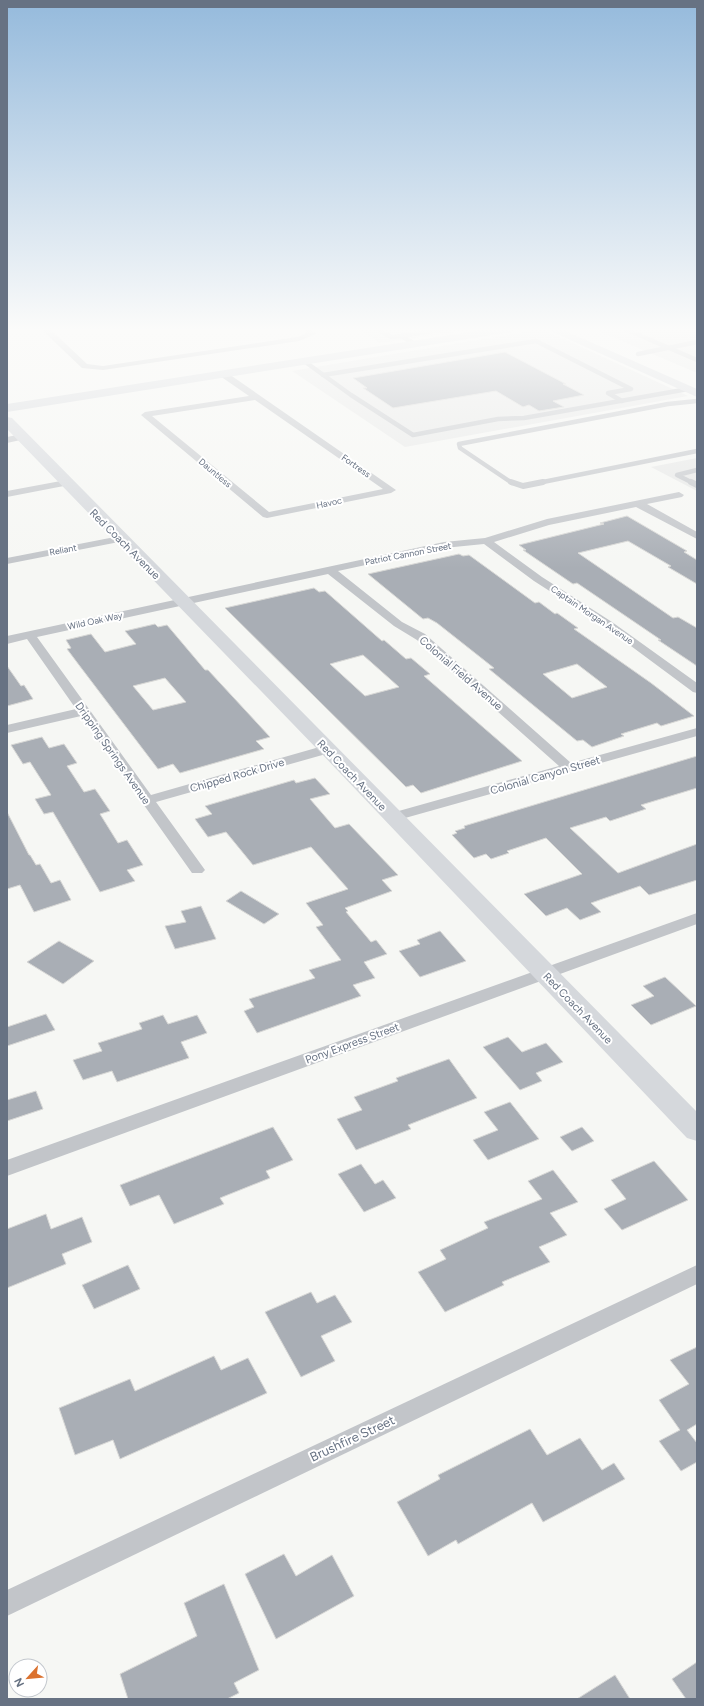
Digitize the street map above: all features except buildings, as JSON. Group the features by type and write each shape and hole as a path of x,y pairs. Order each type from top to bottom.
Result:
{"street":[{"name":"Dauntless","path":"182,409 145,415 267,516"},
{"name":"Fortress","path":"274,409 391,490"},
{"name":"Red Coach Avenue","path":"7,421 15,439 66,483 328,749 697,1130"},
{"path":"7,494 66,483"},
{"name":"Havoc","path":"267,516 391,490"},
{"name":"Patriot Cannon Street","path":"183,602 444,546 486,542 547,522 679,494"},
{"path":"637,503 697,536"},
{"name":"Reliant","path":"7,561 120,539"},
{"name":"Captain Morgan Avenue","path":"486,542 538,580 608,624 697,689"},
{"name":"Colonial Field Avenue","path":"330,570 398,624 421,637 569,768"},
{"name":"Wild Oak Way","path":"7,640 183,602"},
{"name":"Dripping Springs Avenue","path":"30,635 197,870"},
{"path":"7,729 84,711"},
{"name":"Colonial Canyon Street","path":"393,817 697,732"},
{"name":"Chipped Rock Drive","path":"147,800 328,749"},
{"name":"Pony Express Street","path":"7,1168 697,918"},
{"name":"Brushfire Street","path":"7,1603 697,1274"}],"lane":[{"path":"372,409 413,435 498,419 524,418 578,409"},
{"path":"643,409 459,444 460,448 512,483 524,486 697,452"},
{"path":"697,470 677,474 697,485"}],"shaded area":[{"path":"348,409 618,409 405,447"},
{"path":"697,458 697,491 651,467"}]}
